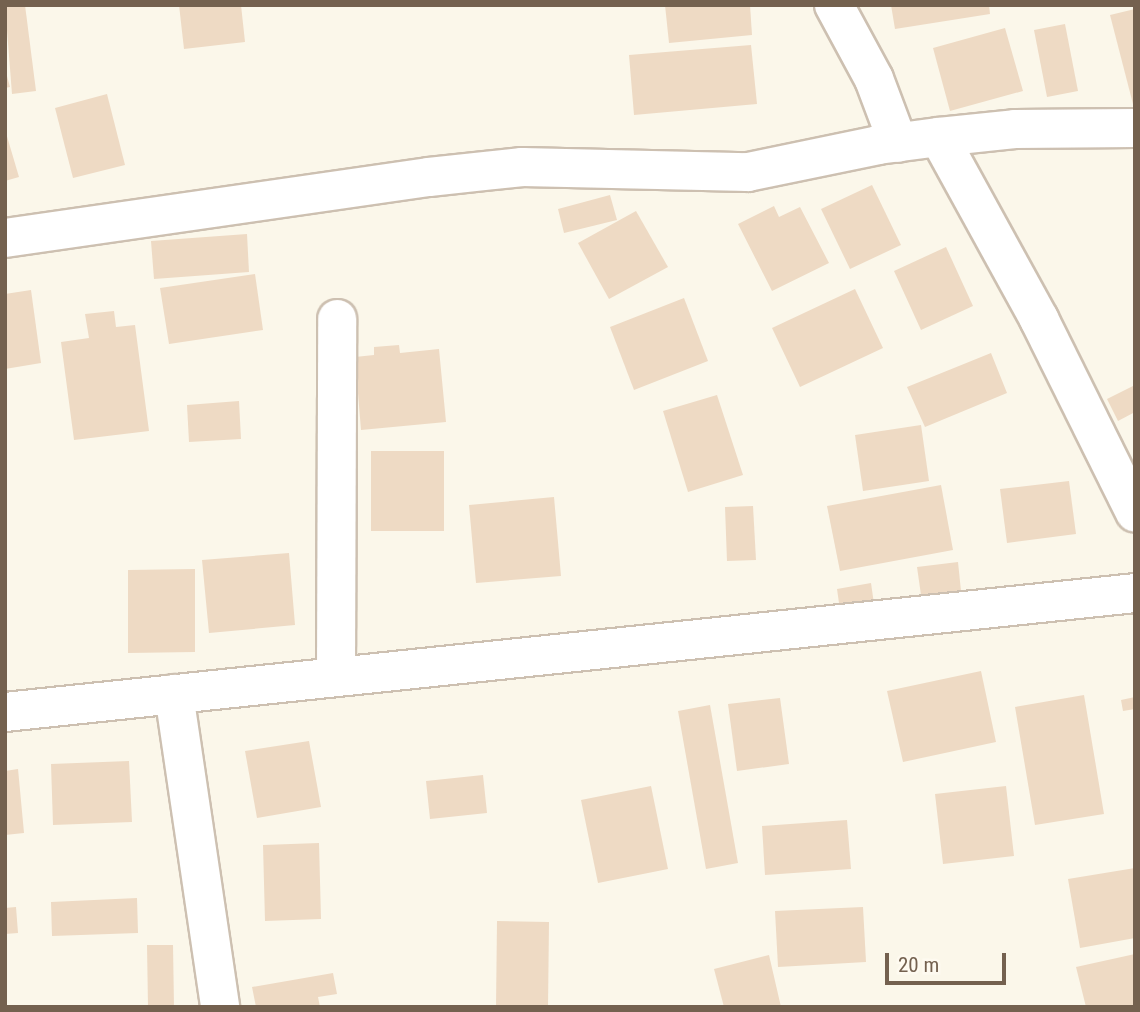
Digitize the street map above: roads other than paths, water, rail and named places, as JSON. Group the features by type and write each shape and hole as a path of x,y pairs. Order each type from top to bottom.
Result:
{"street":[{"path":"834,5 874,79 898,143"},
{"path":"5,238 429,177 522,167 748,172 939,137 1015,129 1135,128"},
{"path":"939,137 1038,319 1135,512"},
{"path":"336,676 337,319"},
{"path":"5,712 1135,593"},
{"path":"174,694 220,1007"}]}
